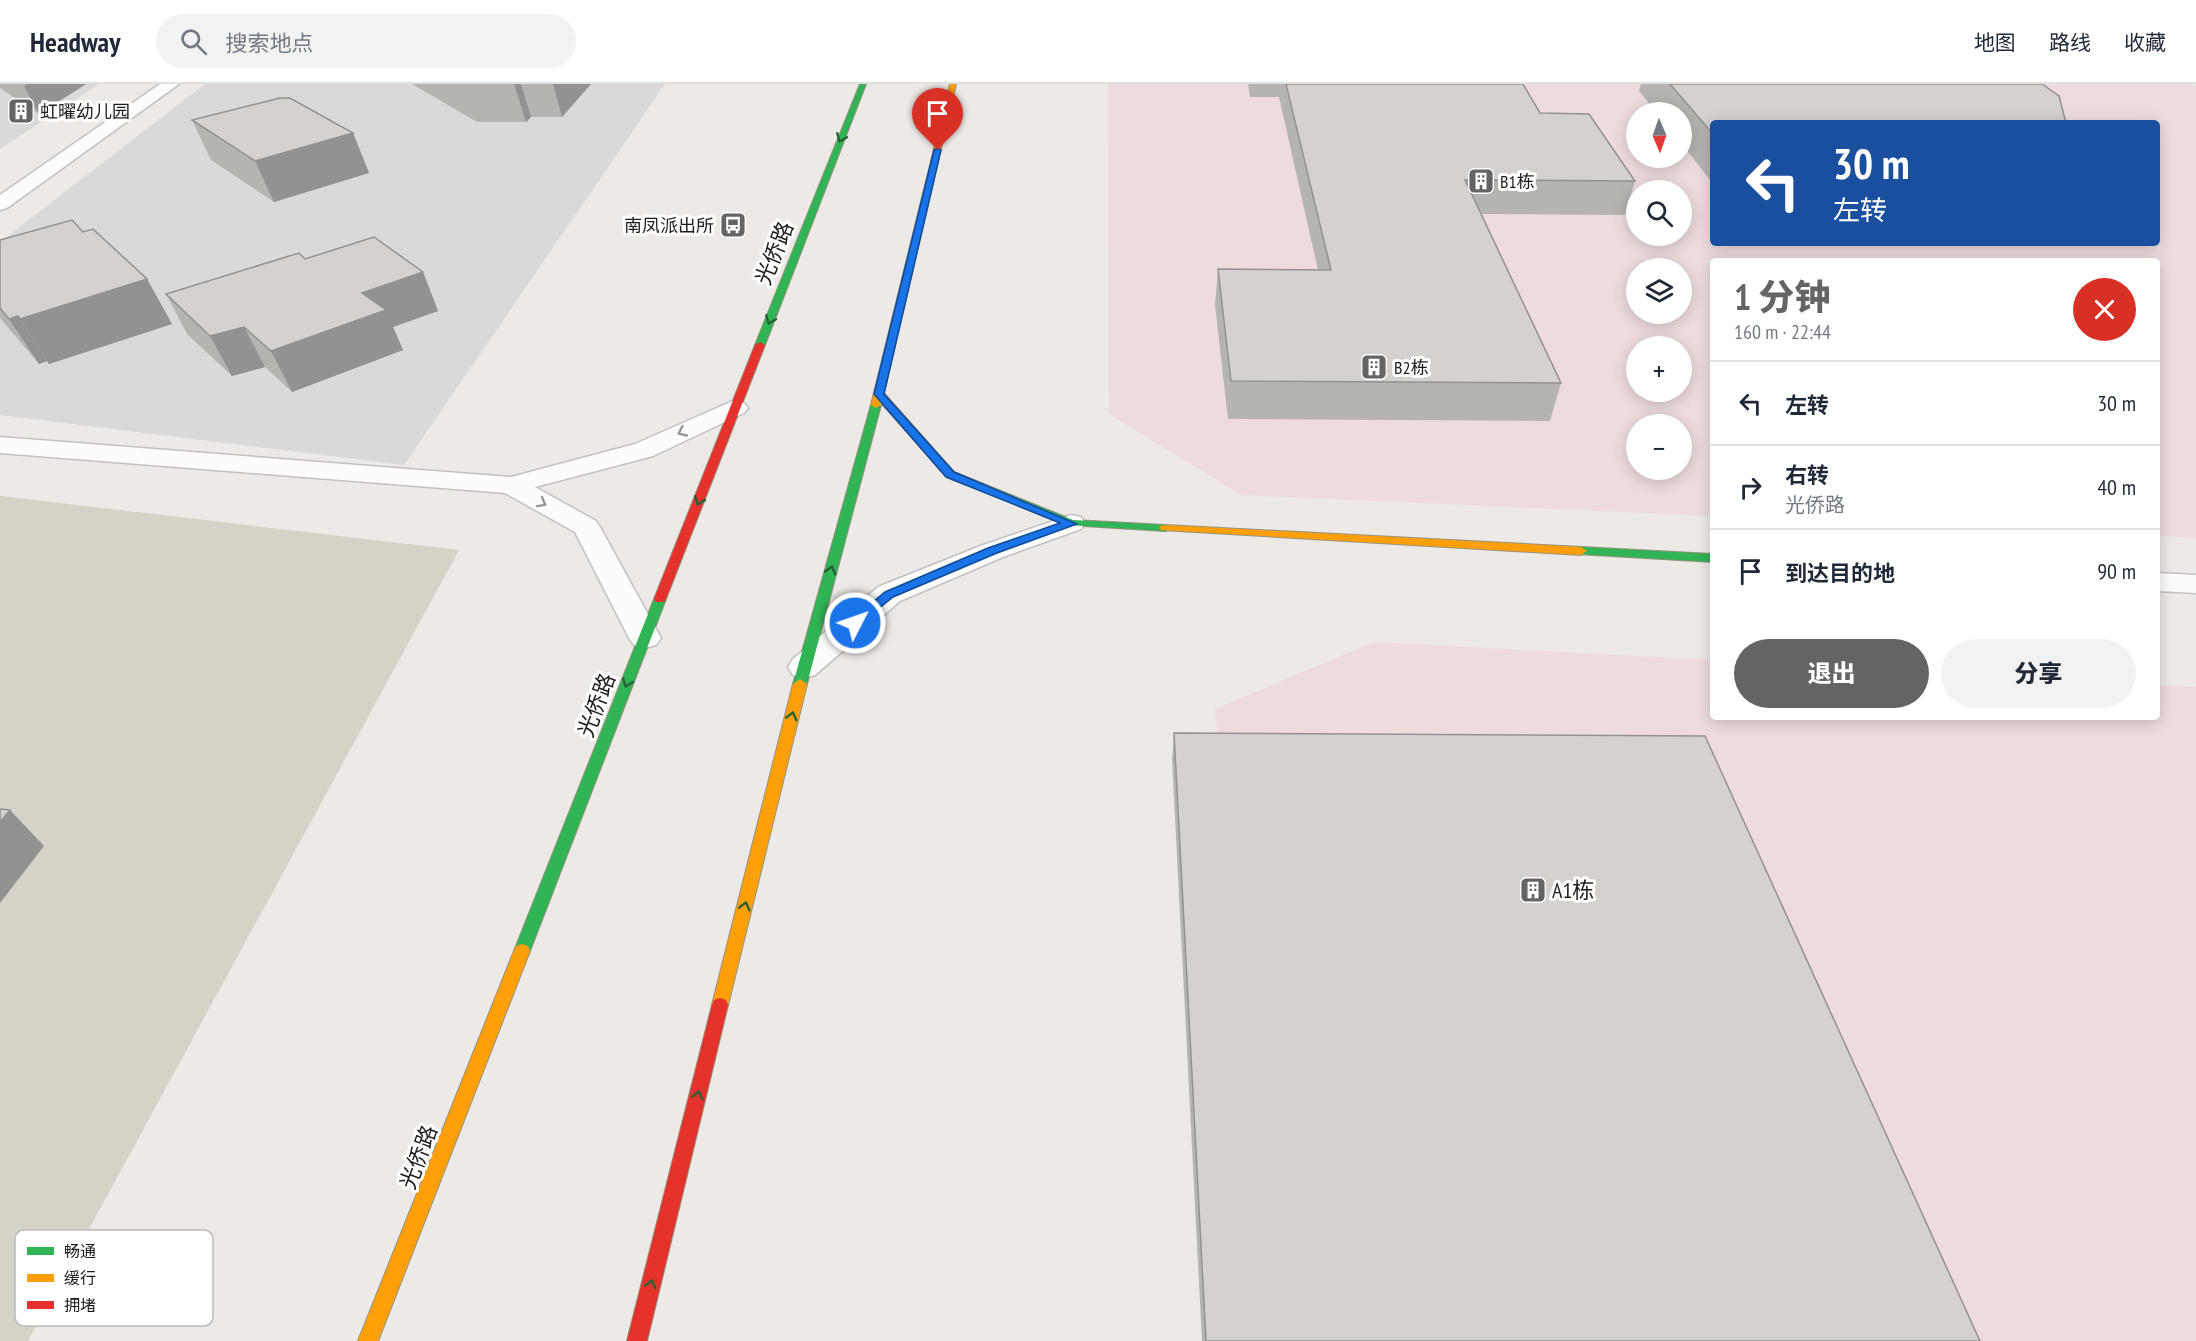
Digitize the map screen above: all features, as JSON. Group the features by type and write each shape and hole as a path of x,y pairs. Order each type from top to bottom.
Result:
{"main road":[{"name":"光侨路","path":"368,1341 863,84"},
{"path":"637,1341 804,667 879,394 953,84"},
{"path":"879,394 950,474 1071,524 1710,558"}],"street":[{"path":"0,204 171,84"},
{"path":"0,445 511,485 644,450 735,408"},
{"path":"511,485 586,527 645,638"},
{"path":"804,667 889,594 993,550 1071,524"},
{"path":"2160,582 2196,584"}],"shaded area":[{"name":"虹曜幼儿园","path":"0,84 99,84 0,149"},
{"path":"205,84 665,84 404,465 0,415 0,242"},
{"path":"1108,84 2188,84 2196,86 2196,538 2160,536 2160,258 1710,258 1710,516 1241,495 1109,414"},
{"path":"0,496 459,550 88,1230 15,1230 15,1326 36,1326 28,1341 0,1341"},
{"path":"1374,642 1710,660 1710,720 2160,720 2160,685 2196,687 2196,1341 1272,1341 1215,709"}],"building":[{"path":"1286,84 1523,84 1540,113 1589,114 1634,180 1465,180 1561,383 1231,381 1218,269 1331,270"},
{"path":"1670,84 2042,84 2059,96 2065,120 1710,120 1710,131 1692,110 1692,102 1685,102"},
{"path":"280,98 290,98 353,133 255,161 192,120"},
{"path":"72,220 83,232 93,229 147,279 20,319 18,316 9,319 0,308 0,240"},
{"path":"374,237 423,272 362,293 386,310 271,351 244,327 210,336 166,294 299,253 305,259"},
{"path":"1174,733 1705,736 1980,1341 1206,1341"},
{"path":"0,809 10,810 0,822"}],"traffic: fast":[{"path":"760,345 863,84"},
{"path":"879,394 950,474 1071,523 1165,528"},
{"path":"800,684 876,405"},
{"path":"1581,551 1710,558"},
{"path":"522,951 660,599"}],"traffic: slow":[{"path":"876,405 953,84"},
{"path":"1165,528 1581,551"},
{"path":"720,1005 800,684"},
{"path":"368,1341 522,951"}],"traffic: jam":[{"path":"660,599 760,345"},
{"path":"637,1341 720,1005"}],"place":[{"name":"虹曜幼儿园","path":"21,111"},
{"name":"B1栋","path":"1481,181"},
{"name":"南凤派出所","path":"733,225"},
{"name":"B2栋","path":"1374,367"},
{"name":"A1栋","path":"1533,890"}],"route":[{"path":"855,623 889,594 993,550 1071,524 950,474 879,394 938,150"}]}
